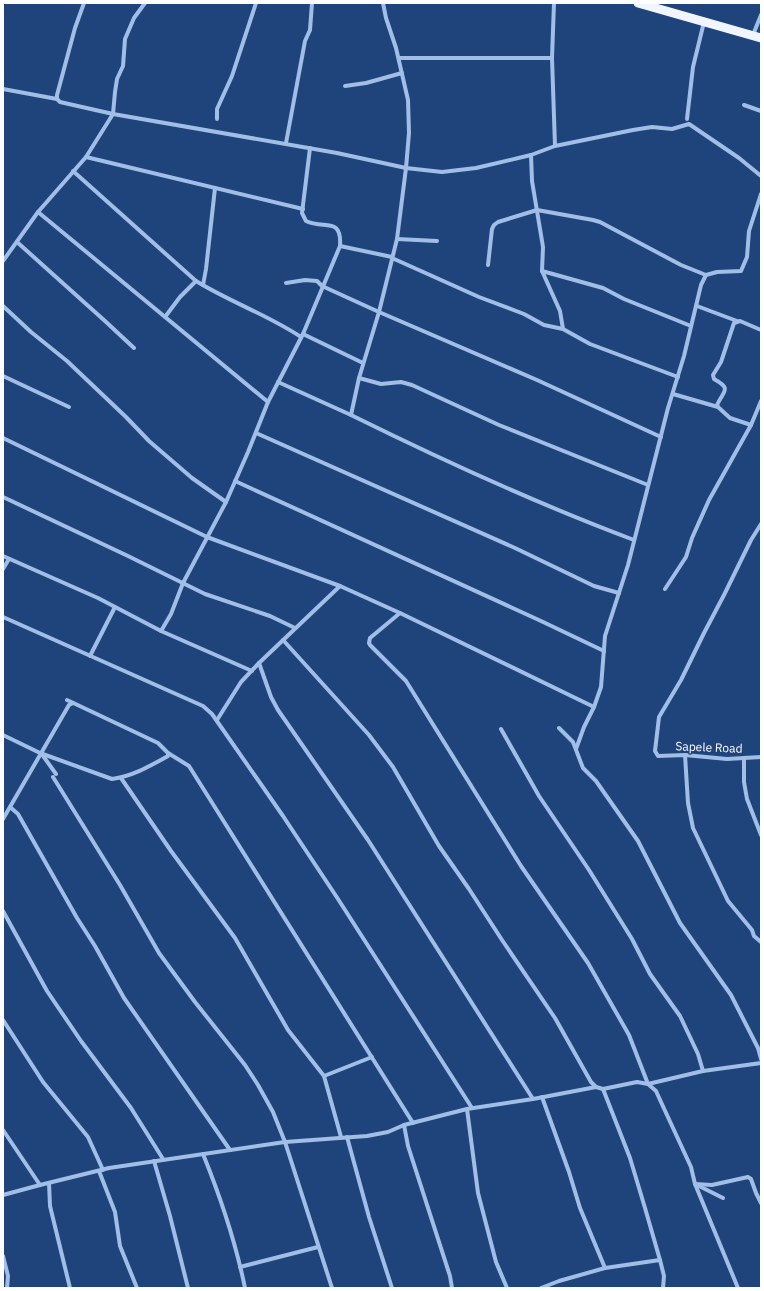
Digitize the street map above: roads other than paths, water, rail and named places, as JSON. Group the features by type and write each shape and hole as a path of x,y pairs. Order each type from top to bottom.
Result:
{"highway":[{"path":"638,3 757,36"}],"street":[{"path":"57,99 75,28 84,3"},
{"path":"3,261 38,212 86,157 113,114 117,79 123,66 125,39 134,18 145,3"},
{"path":"217,119 219,105 232,76 256,3"},
{"path":"286,144 305,41 310,30 312,3"},
{"path":"351,415 359,378 379,312 396,239 406,168 409,133 408,111 402,72 383,3"},
{"path":"554,3 552,58 555,146"},
{"path":"757,36 761,15"},
{"path":"687,119 693,67 704,22"},
{"path":"399,58 552,58"},
{"path":"345,86 366,83 402,72"},
{"path":"3,88 57,99 60,102 113,114 337,152 406,168 442,172 476,168 531,155 555,146 633,130 652,128 672,129 689,124 739,158 761,176"},
{"path":"744,105 761,111"},
{"path":"162,631 171,614 183,583 226,502 268,402 302,335 340,246 340,233 338,229 332,225 306,222 302,213 310,148"},
{"path":"531,155 532,181 543,247 542,271 560,311 563,329"},
{"path":"86,157 303,209"},
{"path":"73,171 196,281 219,295 364,363"},
{"path":"203,285 215,188"},
{"path":"488,265 492,229 494,225 498,222 537,210 562,213 600,222 681,265 706,275 716,272 741,271 747,257 749,231 761,194"},
{"path":"38,212 268,402"},
{"path":"396,239 436,241"},
{"path":"17,242 134,348"},
{"path":"340,246 392,257 479,297 524,314 544,325 563,329 590,344 678,377"},
{"path":"542,271 603,288 624,299 691,326"},
{"path":"576,749 584,727 594,707 601,686 605,636 634,540 701,285 706,275"},
{"path":"286,283 317,280 322,286 537,380 661,437"},
{"path":"166,317 180,297 196,281"},
{"path":"3,306 66,361 126,417 154,446 192,478 226,502"},
{"path":"696,306 761,330"},
{"path":"718,408 717,405 725,390 725,387 724,384 714,379 713,375 721,362 732,326 737,321"},
{"path":"3,376 69,407"},
{"path":"359,378 381,384 401,382 412,385 499,426 648,486"},
{"path":"278,382 533,500 575,518 634,540"},
{"path":"673,394 718,408 730,418 751,425"},
{"path":"665,589 686,558 692,538 710,500 751,425 761,401"},
{"path":"256,433 515,548 594,586 619,593"},
{"path":"3,438 207,537 340,586 400,613 594,707"},
{"path":"234,481 604,651"},
{"path":"3,497 205,594 270,616 295,628"},
{"name":"Sapele Road","path":"761,524 751,540 681,680 659,717 655,752 658,756 685,755 728,759 761,757"},
{"path":"3,556 115,607 162,631 252,671"},
{"path":"3,569 9,559"},
{"path":"217,720 241,682 258,663 340,586"},
{"path":"90,656 115,607"},
{"path":"400,613 370,638 370,645 406,681 521,866 588,963 629,1035 648,1084 656,1091 671,1122 691,1167 695,1184 738,1288"},
{"path":"3,617 203,706 217,720 338,899 472,1108"},
{"path":"283,640 368,735 393,767 439,846 555,1018 591,1082 596,1087"},
{"path":"258,663 271,697 278,710 368,840 533,1099"},
{"path":"67,700 158,743 168,753 190,766 413,1123"},
{"path":"3,819 40,753 69,705 73,703"},
{"path":"559,728 573,742 583,768 596,781 638,840 680,923 730,995 758,1048 761,1059"},
{"path":"501,729 539,796 589,870 632,939 650,974 680,1016 698,1054 703,1071"},
{"path":"3,735 40,753 112,779 121,778 142,771 168,756 168,753"},
{"path":"40,753 160,953 200,1008 245,1065 273,1112 285,1142 332,1288"},
{"path":"685,755 688,803 693,828 728,901 752,930 754,936 761,942"},
{"path":"744,759 744,782 747,799 761,835"},
{"path":"121,778 171,851 234,938 288,1030 324,1076 341,1137"},
{"path":"10,807 18,814 124,998 230,1150"},
{"path":"3,911 47,991 81,1041 131,1108 163,1159"},
{"path":"3,1020 43,1082 88,1137 115,1212 120,1246 137,1288"},
{"path":"324,1076 372,1057"},
{"path":"3,1195 101,1170 163,1159 285,1142 366,1136 472,1108 533,1099 596,1087 603,1089 636,1082 648,1084 703,1071 761,1063"},
{"path":"603,1089 630,1158 660,1260 664,1276 663,1288"},
{"path":"542,1097 569,1172 580,1208 605,1268"},
{"path":"467,1109 478,1193 496,1262 507,1288"},
{"path":"404,1125 408,1146 450,1276 452,1288"},
{"path":"3,1130 40,1185"},
{"path":"347,1137 369,1217 392,1288"},
{"path":"203,1154 212,1177 245,1288"},
{"path":"154,1161 170,1216 188,1288"},
{"path":"695,1184 712,1185 748,1176 752,1179 761,1203"},
{"path":"49,1183 50,1206 70,1288"},
{"path":"695,1184 723,1198"},
{"path":"240,1267 318,1246"},
{"path":"3,1256 8,1276 7,1288"},
{"path":"541,1288 559,1281 605,1268 660,1260"}]}
